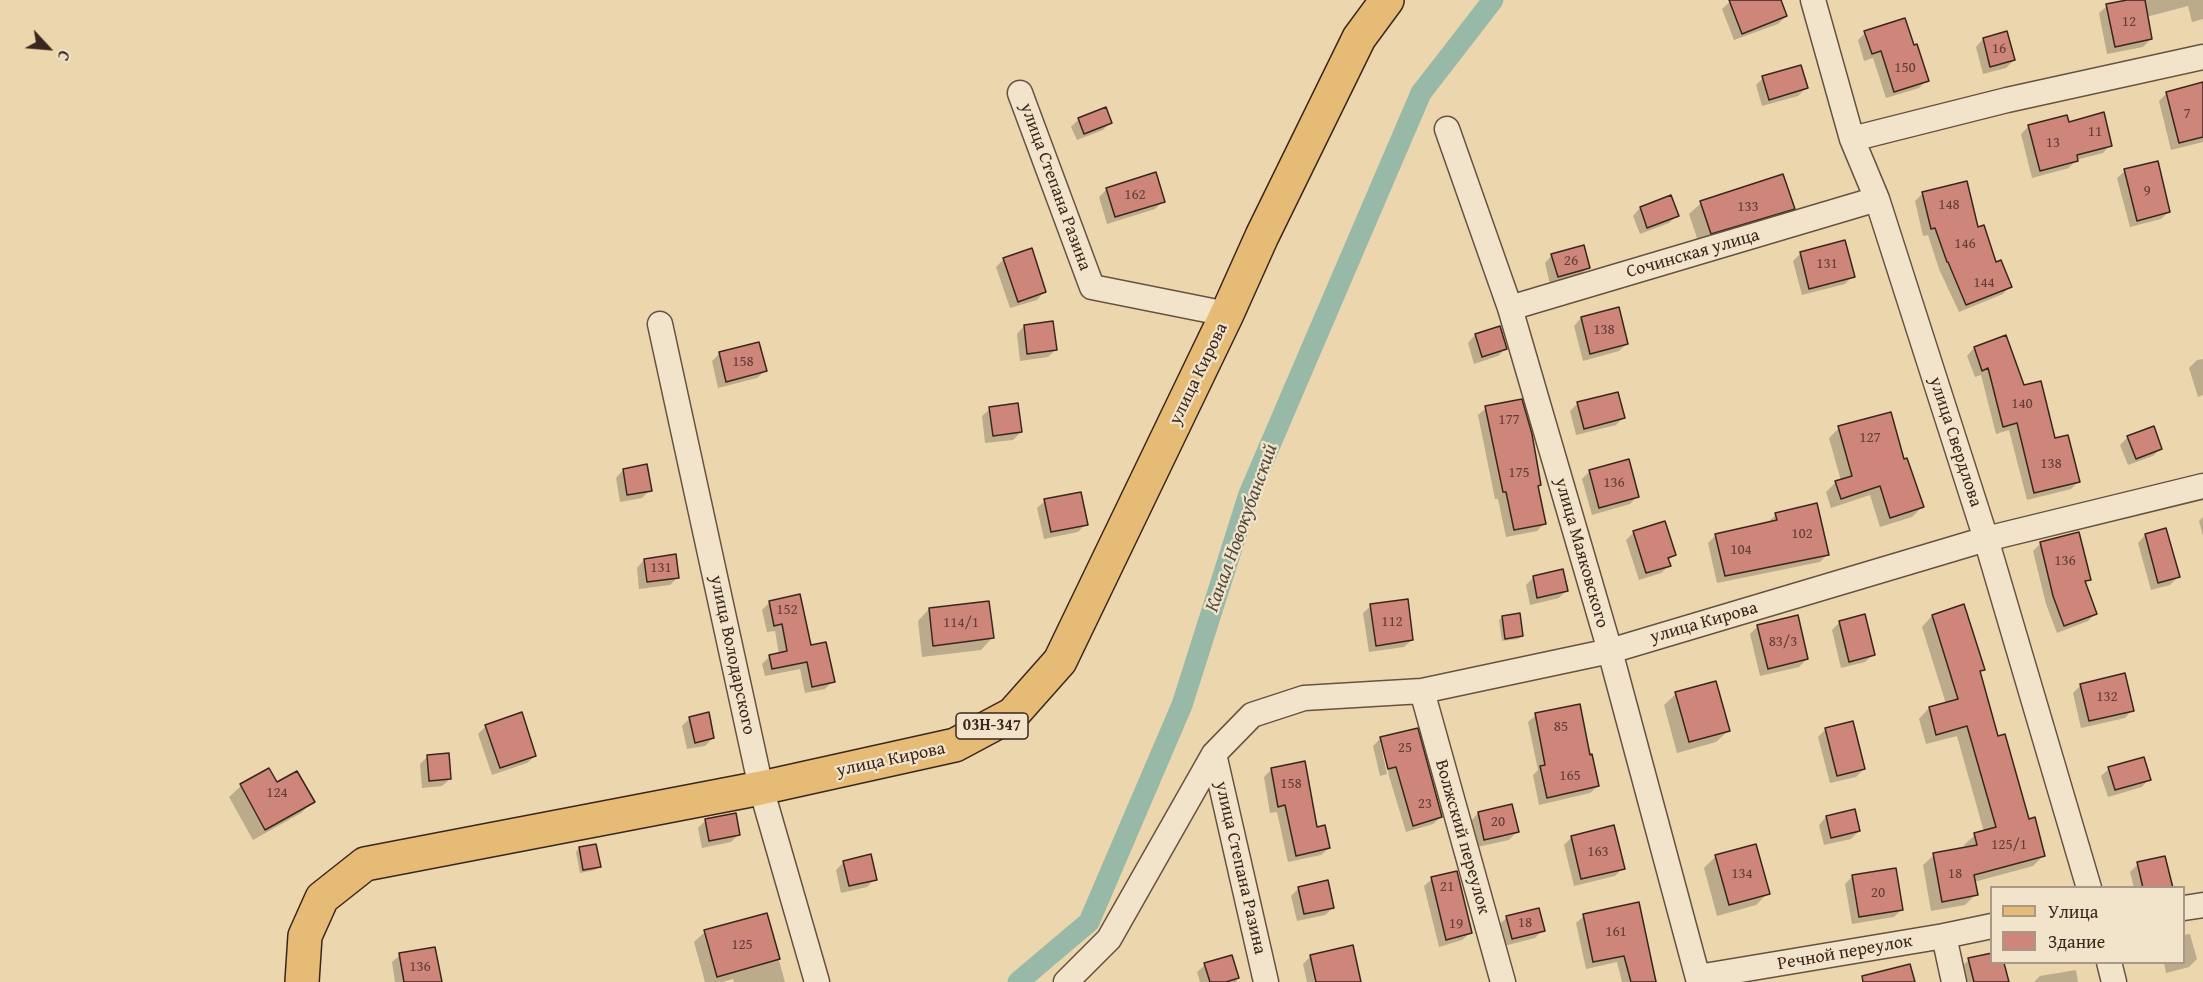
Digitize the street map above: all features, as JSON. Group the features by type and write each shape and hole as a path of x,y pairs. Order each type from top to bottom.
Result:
{"main road":[{"name":"улица Кирова","path":"302,982 305,936 322,898 365,864 761,788 955,745 1013,714 1060,661 1359,38 1387,0"}],"street":[{"name":"улица Свердлова","path":"1813,0 1852,139 1877,200 1986,539 2088,886"},
{"path":"1852,139 2007,100 2203,57"},
{"name":"улица Степана Разина","path":"1020,93 1092,287 1227,314"},
{"name":"улица Маяковского","path":"1447,129 1510,308 1610,651 1698,980"},
{"name":"Сочинская улица","path":"1510,308 1877,200"},
{"name":"улица Володарского","path":"660,324 761,788 817,982"},
{"name":"улица Кирова","path":"1066,982 1110,939 1214,754 1252,714 1304,698 1422,691 1610,651 1986,539 2203,486"},
{"name":"Волжский переулок","path":"1422,691 1503,982"},
{"name":"улица Степана Разина","path":"1214,754 1266,982"},
{"path":"2185,908 2203,905"},
{"name":"Речной переулок","path":"1698,980 1990,926"},
{"path":"1944,936 1954,982"},
{"path":"2109,964 2114,982"}],"building":[{"path":"1729,0 1781,0 1787,16 1742,34"},
{"path":"2127,0 2145,0 2152,39 2115,47 2106,4"},
{"path":"1905,18 1914,45 1917,44 1929,81 1894,92 1881,51 1872,54 1864,31"},
{"path":"2007,31 2015,60 1990,67 1983,38"},
{"path":"1801,65 1808,88 1769,100 1762,76"},
{"path":"2203,82 2203,137 2179,143 2166,92"},
{"path":"1106,107 1112,123 1084,134 1078,118"},
{"path":"2104,112 2112,146 2077,155 2078,161 2040,171 2028,125 2067,115 2069,122"},
{"path":"2158,161 2170,212 2137,221 2124,169"},
{"path":"1156,172 1165,202 1115,217 1106,188"},
{"path":"1783,174 1795,209 1711,234 1700,201"},
{"path":"1967,181 1978,227 1984,225 1996,262 2001,260 2012,287 1966,305 1935,228 1931,229 1922,192"},
{"path":"1671,195 1679,216 1647,228 1640,207"},
{"path":"1845,240 1855,277 1809,289 1800,252"},
{"path":"1584,245 1590,268 1558,277 1551,254"},
{"path":"1032,248 1046,292 1018,302 1003,258"},
{"path":"1619,307 1628,344 1590,354 1581,317"},
{"path":"1053,321 1057,350 1027,354 1024,325"},
{"path":"1500,326 1507,349 1482,357 1475,334"},
{"path":"2006,335 2024,385 2041,381 2055,438 2068,435 2080,482 2034,493 2017,423 2003,427 1988,368 1982,371 1974,347"},
{"path":"759,342 767,371 726,382 719,352"},
{"path":"1618,392 1625,418 1584,429 1577,402"},
{"path":"1522,399 1532,434 1541,485 1538,486 1546,524 1514,530 1506,492 1503,492 1485,406"},
{"path":"1018,403 1022,432 993,436 989,407"},
{"path":"1891,412 1904,459 1907,458 1924,507 1890,518 1880,486 1841,499 1835,481 1852,476 1838,426"},
{"path":"2154,426 2162,449 2136,459 2127,436"},
{"path":"1629,459 1639,497 1599,508 1589,470"},
{"path":"647,464 652,491 627,495 623,469"},
{"path":"1081,492 1088,525 1051,532 1044,499"},
{"path":"1817,503 1829,555 1725,576 1715,534 1777,520 1775,513"},
{"path":"1665,521 1676,555 1668,558 1671,566 1646,573 1633,531"},
{"path":"2166,528 2180,577 2158,583 2145,534"},
{"path":"2079,532 2091,580 2085,581 2097,614 2064,626 2053,596 2040,542"},
{"path":"676,554 679,578 647,582 644,559"},
{"path":"1563,569 1568,591 1537,598 1533,576"},
{"path":"800,594 811,645 826,642 835,682 812,687 807,662 772,669 769,655 787,651 782,624 774,626 769,601"},
{"path":"1408,599 1413,640 1376,646 1370,604"},
{"path":"989,601 994,638 933,646 929,608"},
{"path":"1964,604 1985,670 1980,671 1998,736 2005,734 2029,819 2035,817 2045,856 1974,875 1978,895 1942,902 1933,853 1977,845 1974,833 1996,827 1967,726 1936,735 1929,707 1958,699 1932,615"},
{"path":"1520,613 1523,636 1505,639 1502,616"},
{"path":"1865,614 1875,655 1849,662 1839,621"},
{"path":"1798,615 1808,659 1768,669 1757,625"},
{"path":"2125,673 2134,711 2089,721 2080,684"},
{"path":"1716,681 1730,731 1689,742 1675,692"},
{"path":"1580,704 1599,786 1547,798 1540,766 1545,765 1535,713"},
{"path":"522,712 536,756 500,768 485,725"},
{"path":"709,712 714,738 695,743 689,717"},
{"path":"1853,721 1865,769 1837,776 1825,728"},
{"path":"1418,728 1442,817 1413,826 1396,767 1388,769 1380,737"},
{"path":"449,753 451,779 429,781 427,755"},
{"path":"2144,757 2151,780 2115,790 2108,767"},
{"path":"1305,761 1317,827 1325,825 1330,848 1296,856 1285,805 1278,807 1271,768"},
{"path":"269,768 277,782 297,771 315,802 265,830 240,784"},
{"path":"1512,804 1519,832 1484,840 1478,812"},
{"path":"1855,809 1860,831 1831,838 1826,816"},
{"path":"736,813 740,835 709,841 705,819"},
{"path":"1614,825 1625,869 1581,879 1571,836"},
{"path":"596,844 601,867 583,870 579,847"},
{"path":"1756,844 1770,894 1729,905 1715,855"},
{"path":"871,854 877,880 849,886 843,861"},
{"path":"2165,856 2172,886 2143,886 2137,862"},
{"path":"1896,868 1903,910 1859,917 1852,875"},
{"path":"1457,871 1472,933 1446,940 1431,877"},
{"path":"1328,880 1334,908 1304,914 1298,887"},
{"path":"1639,902 1656,982 1631,982 1624,956 1593,962 1583,914"},
{"path":"1539,908 1545,931 1512,939 1506,916"},
{"path":"767,913 780,959 717,977 704,930"},
{"path":"1353,945 1361,982 1316,982 1310,955"},
{"path":"435,947 442,982 404,982 399,953"},
{"path":"1990,953 1990,964 2004,964 2009,982 1974,982 1968,958"},
{"path":"1232,955 1239,978 1226,982 1210,982 1204,963"},
{"path":"1910,964 1915,982 1863,982 1862,976"}],"waterway":[{"name":"Канал Новокубанский","path":"1018,982 1089,922 1182,705 1249,494 1421,93 1493,0"}]}
